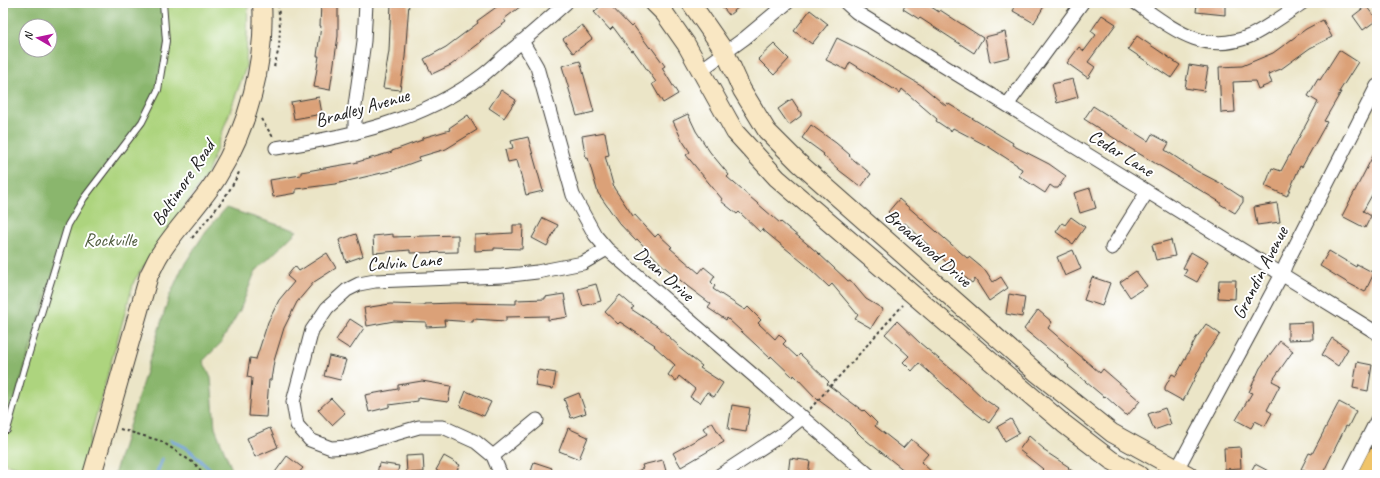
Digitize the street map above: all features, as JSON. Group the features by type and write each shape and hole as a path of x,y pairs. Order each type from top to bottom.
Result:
{"main road":[{"path":"1368,475 1377,457"}],"street":[{"name":"Baltimore Road","path":"92,475 149,275 160,254 217,178 239,136 251,102 261,52 263,16 262,3"},
{"path":"355,133 355,106 364,41 366,3"},
{"name":"Bradley Avenue","path":"276,148 317,142 355,133 400,120 442,101 483,75 566,3"},
{"path":"654,3 665,14 686,44 735,132 772,172 1064,424 1111,460 1139,475"},
{"name":"Broadwood Drive","path":"691,3 725,52 742,90 767,131 799,163 1037,373 1112,433 1180,473"},
{"path":"701,70 745,38 787,3"},
{"name":"Cedar Lane","path":"846,3 856,12 1377,333"},
{"path":"1007,105 1082,3"},
{"path":"1136,3 1172,28 1198,41 1218,43 1236,41 1251,35 1302,3"},
{"name":"Dean Drive","path":"522,41 537,67 574,195 595,235 607,250 869,475"},
{"name":"Grandin Avenue","path":"1180,473 1377,86"},
{"path":"1112,248 1148,192"},
{"name":"Calvin Lane","path":"501,475 493,456 476,442 444,427 419,427 350,447 331,448 310,440 297,425 293,402 312,330 327,308 347,290 359,284 375,281 502,276 537,272 583,263 607,250"},
{"path":"720,475 781,435 803,418"},
{"path":"493,456 537,420"},
{"path":"1349,475 1377,420"}],"lane":[{"path":"7,430 68,225 84,198 142,122 158,90 166,42 163,3"}],"path":[{"path":"274,70 279,48 280,27 278,3"},
{"path":"257,123 259,116 276,140 276,148"},
{"path":"190,240 232,188 241,165"},
{"path":"803,418 912,294"},
{"path":"119,429 161,441 195,464 205,475"}],"green space":[{"path":"3,3 163,3 166,41 158,90 142,122 68,225 24,369 3,444"},
{"name":"Rockville","path":"163,3 248,3 246,67 208,172 134,281 92,430 82,475 48,475 3,463 3,444 24,369 68,225"},
{"path":"226,208 297,231 255,272 240,310 220,344 203,361 211,378 215,428 235,475 114,475 169,297 182,268 206,231"}],"building":[{"path":"321,3 338,3 338,36 330,90 314,87 319,56 317,56 321,26"},
{"path":"391,3 409,3 405,57 400,90 383,88 389,51"},
{"path":"502,3 525,3 504,19 506,22 451,65 432,74 424,59 446,47 478,23 477,21"},
{"path":"604,3 608,3 631,27 633,25 650,48 651,47 665,66 662,68 678,94 663,103 652,84 656,82 633,50 631,51 613,27 610,30 594,12"},
{"path":"719,3 744,3 729,15"},
{"path":"907,3 925,3 939,12 940,10 983,38 974,53 920,18 919,19 903,9"},
{"path":"1017,3 1046,3 1034,23 1013,11"},
{"path":"1197,3 1225,3 1225,15 1196,12"},
{"path":"1366,6 1377,20 1363,30 1353,16"},
{"path":"810,10 828,24 812,44 794,31"},
{"path":"1102,15 1116,24 1088,62 1095,67 1088,78 1067,63 1079,47 1084,51 1096,35 1091,31"},
{"path":"1323,20 1332,37 1310,48 1281,69 1268,74 1272,83 1258,89 1255,81 1233,82 1235,112 1221,113 1219,67 1242,66 1273,53 1306,29"},
{"path":"582,25 592,39 573,53 563,39"},
{"path":"1005,32 1010,57 990,62 985,37"},
{"path":"1137,36 1180,65 1171,78 1128,49"},
{"path":"837,38 867,53 921,85 946,106 947,103 1013,143 1012,145 1049,164 1066,176 1058,188 1054,188 1050,185 1045,193 1019,176 1022,169 1017,165 989,147 953,128 951,131 936,121 937,119 902,89 900,93 850,62 846,70 826,60"},
{"path":"774,44 789,59 774,75 758,59"},
{"path":"1339,50 1358,62 1339,92 1341,92 1324,121 1327,122 1302,167 1300,166 1287,196 1265,186 1272,168 1281,171 1318,102 1308,96 1318,79 1320,80"},
{"path":"580,61 594,112 577,116 562,66"},
{"path":"1189,65 1208,68 1204,91 1185,88"},
{"path":"1073,79 1078,97 1057,103 1052,84"},
{"path":"501,90 516,100 504,118 489,108"},
{"path":"319,97 322,114 294,119 291,102"},
{"path":"792,99 801,113 801,116 789,125 778,109"},
{"path":"1093,106 1148,141 1152,134 1169,143 1165,150 1243,198 1243,202 1235,213 1220,204 1220,202 1084,119"},
{"path":"688,114 696,131 710,152 729,175 727,177 780,223 781,222 818,253 848,281 850,280 866,299 883,309 871,328 855,319 858,315 832,284 829,287 807,266 762,229 760,232 739,212 737,214 721,201 722,199 686,155 690,152 682,140 673,121"},
{"path":"468,115 477,130 446,149 419,157 420,160 390,171 335,184 296,189 296,193 273,197 270,180 301,175 301,172 354,163 392,152 422,140 422,138 450,130 449,128"},
{"path":"811,125 836,143 871,174 861,187 840,171 823,155 824,154 802,138"},
{"path":"605,132 609,155 605,156 614,188 633,216 635,215 655,237 658,234 672,247 670,248 699,273 704,267 715,276 711,282 715,286 713,289 745,310 748,307 761,320 758,323 775,339 779,334 786,341 783,344 797,357 800,354 829,382 827,384 863,411 864,410 877,423 875,426 903,448 911,439 928,454 921,462 935,475 910,475 862,437 850,425 851,424 817,399 794,375 793,377 771,356 770,358 727,318 726,320 708,308 711,304 661,264 637,239 635,240 619,223 598,193 588,158 586,159 582,136"},
{"path":"528,137 543,191 526,195 517,160 508,162 505,150 513,148 511,141"},
{"path":"1377,148 1377,186 1363,211 1371,216 1365,228 1342,216"},
{"path":"1090,188 1096,208 1080,213 1074,193"},
{"path":"899,199 967,258 969,257 986,271 993,282 1001,277 1008,288 989,301 975,279 972,283 946,262 905,223 903,225 888,212"},
{"path":"1277,203 1280,222 1257,225 1254,207"},
{"path":"1071,217 1085,227 1073,244 1056,232 1062,223 1065,225"},
{"path":"543,218 558,225 547,246 532,238"},
{"path":"513,225 523,225 522,249 494,248 494,250 475,251 475,235 513,233"},
{"path":"356,234 363,256 346,262 339,240"},
{"path":"393,234 393,237 458,235 458,252 410,253 410,250 374,253 373,236"},
{"path":"1171,240 1175,256 1156,260 1152,245"},
{"path":"1073,250 1081,269 1065,276 1057,257"},
{"path":"1329,251 1356,267 1357,264 1374,273 1365,292 1320,266"},
{"path":"1191,252 1208,262 1197,282 1184,275 1187,270 1183,268"},
{"path":"327,253 336,268 314,282 297,302 284,328 274,361 271,380 269,380 266,417 249,416 252,378 247,377 250,358 256,359 268,322 279,300 294,282 287,276 295,266 299,271"},
{"path":"1136,271 1147,286 1130,297 1120,282"},
{"path":"1092,277 1110,283 1102,306 1084,300"},
{"path":"1219,280 1236,280 1235,299 1218,298"},
{"path":"596,284 601,301 583,306 578,289"},
{"path":"564,294 568,317 548,320 548,316 506,317 506,321 473,319 473,322 444,320 445,326 426,327 426,322 394,321 367,326 364,308 390,304 516,304 516,300 545,299 545,297"},
{"path":"1009,294 1025,297 1022,317 1006,314"},
{"path":"620,295 634,307 631,309 657,326 679,346 678,347 702,366 700,368 723,383 714,397 707,392 700,403 690,397 695,389 679,376 676,381 668,375 675,365 654,346 655,345 620,322 618,324 605,312"},
{"path":"1038,310 1052,322 1048,328 1100,373 1103,369 1140,401 1127,416 1024,329"},
{"path":"350,319 364,328 350,349 336,340"},
{"path":"897,321 984,399 999,409 989,423 967,406 919,363 912,371 903,362 909,356 885,334"},
{"path":"1312,322 1313,339 1288,340 1288,323"},
{"path":"1206,324 1220,334 1205,355 1206,356 1183,401 1165,391 1165,387 1172,374 1176,376 1196,338"},
{"path":"1332,338 1348,349 1338,366 1322,355"},
{"path":"1280,341 1293,351 1272,381 1280,385 1267,410 1272,413 1265,426 1255,421 1251,428 1236,420 1252,393 1249,392 1260,368"},
{"path":"329,356 346,360 340,380 324,376"},
{"path":"1357,362 1372,365 1368,391 1353,388"},
{"path":"538,370 556,373 553,389 535,386"},
{"path":"422,381 451,386 448,402 418,398 418,401 389,405 389,407 369,412 365,395 398,389 398,385"},
{"path":"466,391 491,402 484,416 460,406"},
{"path":"579,393 586,413 571,418 564,399"},
{"path":"331,398 345,413 332,425 318,410"},
{"path":"1339,402 1356,411 1348,427 1346,426 1322,475 1312,475 1301,469 1309,453 1312,454"},
{"path":"732,405 750,408 746,432 728,429"},
{"path":"1165,408 1171,424 1154,430 1148,414"},
{"path":"1011,419 1019,433 1005,441 997,427"},
{"path":"712,422 724,442 681,467 673,453 707,434 703,428"},
{"path":"270,428 278,447 255,457 247,438"},
{"path":"568,428 588,437 579,459 559,451"},
{"path":"1029,436 1044,449 1043,450 1069,467 1068,468 1078,475 1049,475 1042,470 1043,469 1019,450"},
{"path":"1240,447 1241,468 1225,469 1224,448"},
{"path":"423,455 424,472 407,473 406,456"},
{"path":"287,456 303,468 297,475 273,475"},
{"path":"444,456 460,465 454,475 444,475 436,470"},
{"path":"790,458 810,461 808,475 788,475"},
{"path":"663,460 667,475 631,475 643,468 642,465"},
{"path":"534,462 552,468 549,475 530,475"},
{"path":"379,463 399,466 397,475 377,475"},
{"path":"1255,464 1276,475 1249,475"}],"waterway":[{"path":"171,440 188,449 211,470"},
{"path":"156,475 162,459"}]}
